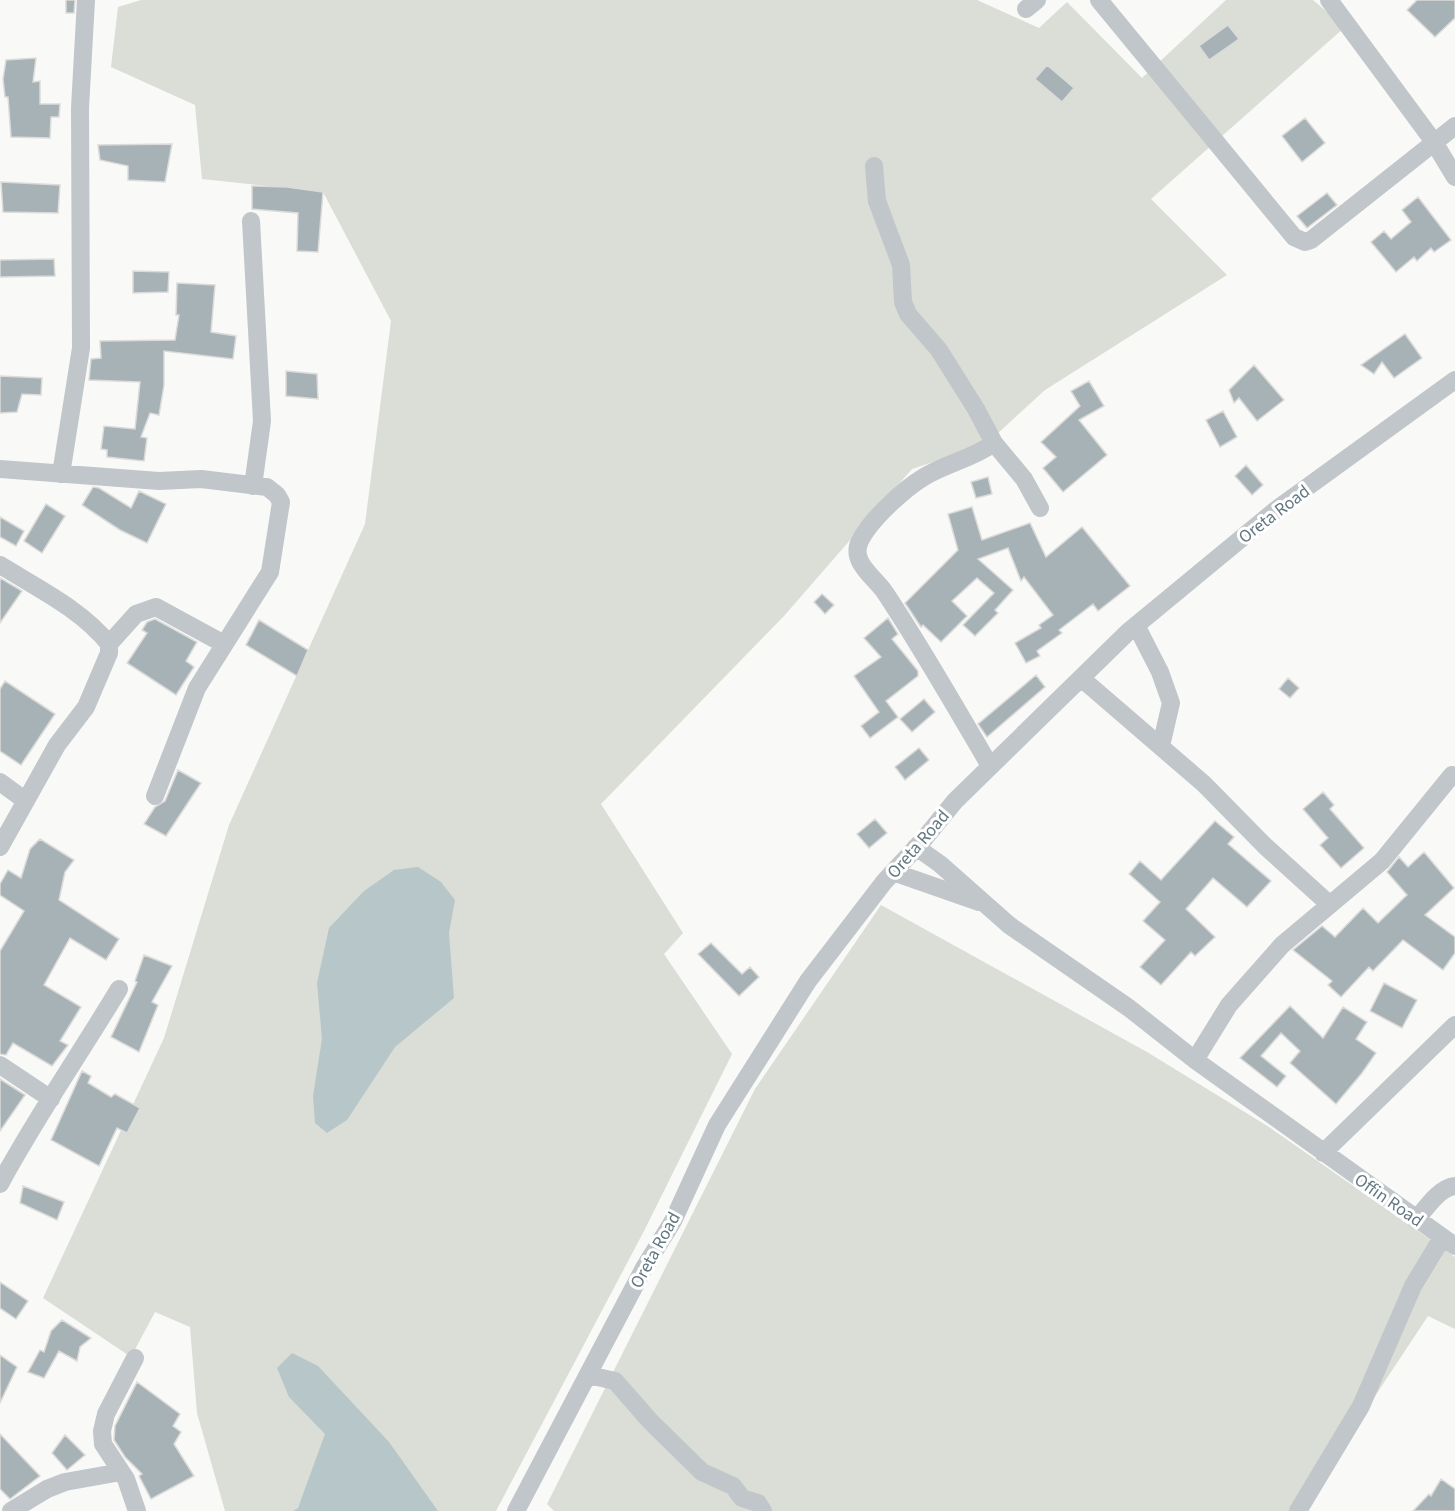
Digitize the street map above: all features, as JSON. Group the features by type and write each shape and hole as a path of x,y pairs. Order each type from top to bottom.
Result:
{"street":[{"path":"61,474 81,348 80,108 86,0"},
{"path":"1099,0 1294,237 1305,242 1311,240 1455,126"},
{"path":"1330,0 1434,142 1455,177"},
{"path":"874,166 877,201 902,265 903,302 908,314 945,359 994,443 1024,479 1040,508"},
{"path":"251,221 262,422 253,486"},
{"name":"Oreta Road","path":"516,1511 644,1268 673,1221 717,1125 808,981 893,872 990,765 1136,625 1277,509 1455,380"},
{"path":"990,765 977,739 939,683 917,638 882,587 862,565 857,553 859,541 873,522 908,489 924,477 979,454 994,443"},
{"path":"0,469 159,481 201,479 267,487 277,495 282,507 270,572 197,688 155,796"},
{"path":"0,565 71,609 99,632 109,644 109,653 86,707 57,745 0,847"},
{"path":"109,644 136,614 156,607 224,644"},
{"path":"1136,625 1160,672 1172,702 1161,747"},
{"path":"1081,678 1161,747 1329,904"},
{"path":"1195,1060 1229,1005 1282,945 1382,861 1452,775"},
{"path":"0,782 26,801"},
{"path":"916,848 955,877 981,902"},
{"path":"893,872 981,902"},
{"name":"Offin Road","path":"981,902 1448,1242"},
{"path":"0,1184 119,989"},
{"path":"1323,1153 1455,1025"},
{"path":"0,1065 51,1099"},
{"path":"1416,1220 1435,1198 1449,1186 1455,1186"},
{"path":"1298,1511 1361,1406 1413,1286 1448,1242"},
{"path":"135,1358 106,1414 102,1431 103,1444 121,1472 137,1511"},
{"path":"589,1375 615,1381 650,1421 702,1472 734,1486 742,1498 758,1503 763,1511"},
{"path":"11,1511 47,1489 65,1482 121,1472"}],"shaded area":[{"path":"141,0 977,0 1039,28 1067,2 1142,78 1226,0 1313,0 1345,27 1151,199 1227,275 1045,390 985,445 912,469 784,616 601,804 683,933 664,954 732,1054 644,1231 496,1511 225,1511 197,1413 190,1327 155,1312 131,1357 43,1298 164,1038 229,825 365,524 391,321 323,192 202,179 195,105 111,67 118,7"},
{"path":"418,867 441,882 455,900 449,933 454,998 395,1047 347,1120 327,1133 315,1123 313,1096 322,1039 317,983 329,928 364,891 394,870"},
{"path":"881,905 1147,1052 1269,1127 1455,1257 1455,1329 1428,1316 1299,1511 554,1511 547,1504 755,1089"},
{"path":"292,1353 318,1366 389,1442 438,1511 293,1511 298,1508 325,1434 289,1397 277,1368"}],"building":[{"path":"66,0 75,0 74,13 66,13"},
{"path":"1417,0 1455,0 1455,18 1435,37 1407,10"},
{"path":"1228,25 1239,39 1209,60 1199,46"},
{"path":"36,58 33,82 40,81 40,104 60,104 59,117 51,117 50,138 11,137 8,97 5,97 3,79 6,60"},
{"path":"1047,65 1074,88 1062,102 1035,79"},
{"path":"1305,118 1325,143 1302,162 1282,136"},
{"path":"172,144 165,182 128,180 128,166 100,160 98,145"},
{"path":"1,182 60,185 58,213 3,212"},
{"path":"252,186 287,187 323,192 318,252 297,251 298,213 252,209"},
{"path":"1327,193 1337,205 1307,228 1297,216"},
{"path":"1418,197 1451,240 1434,252 1431,248 1417,261 1414,257 1396,272 1371,242 1384,231 1391,239 1411,222 1402,210"},
{"path":"54,259 55,276 0,277 0,260"},
{"path":"133,271 169,272 168,292 133,293"},
{"path":"177,283 215,285 211,332 236,336 233,359 164,351 164,385 159,415 150,413 141,437 147,438 144,461 107,457 107,450 101,449 104,426 135,429 140,382 89,380 91,359 101,358 100,341 175,340 179,315 176,315"},
{"path":"1405,334 1422,358 1394,378 1382,362 1374,374 1361,365"},
{"path":"1254,365 1284,400 1257,421 1239,398 1234,403 1229,390"},
{"path":"286,371 317,374 318,399 286,396"},
{"path":"0,376 42,378 41,395 22,394 17,412 0,413"},
{"path":"1089,381 1104,406 1079,420 1107,455 1063,492 1043,468 1056,457 1041,442 1080,406 1071,391"},
{"path":"1223,411 1237,437 1220,447 1206,420"},
{"path":"1246,465 1263,485 1252,495 1235,476"},
{"path":"988,477 992,494 976,498 971,482"},
{"path":"93,487 99,488 131,508 139,491 166,504 147,543 120,530 82,505"},
{"path":"46,504 65,516 42,553 24,541"},
{"path":"972,507 982,540 1030,523 1046,557 1082,527 1130,586 1098,611 1093,604 1059,630 1062,633 1037,651 1040,656 1026,663 1015,643 1041,628 1039,625 1053,615 1024,577 1021,581 1008,548 978,559 1013,590 995,610 998,613 975,636 963,625 994,593 977,578 952,601 967,616 941,642 923,625 921,627 905,603 958,550 948,514"},
{"path":"0,517 24,531 16,546 0,537"},
{"path":"0,578 22,591 0,623"},
{"path":"822,594 834,605 825,614 814,602"},
{"path":"888,618 898,634 892,639 918,671 918,676 886,701 898,717 870,738 861,726 879,712 854,676 881,657 864,638"},
{"path":"155,619 197,642 186,661 194,667 176,695 127,663 147,633 142,630 147,622"},
{"path":"259,620 308,650 297,676 246,645"},
{"path":"1036,675 1045,687 987,737 978,724"},
{"path":"1288,678 1299,688 1290,698 1279,689"},
{"path":"5,681 55,714 21,765 0,751 0,689"},
{"path":"924,699 935,712 912,732 900,719"},
{"path":"919,748 929,760 905,780 895,767"},
{"path":"178,770 201,783 166,836 144,824 155,807 165,801"},
{"path":"1323,792 1334,805 1330,809 1364,848 1341,868 1320,845 1328,838 1303,809"},
{"path":"875,819 887,833 869,848 857,834"},
{"path":"1215,821 1234,837 1228,844 1271,881 1247,907 1213,878 1186,909 1215,937 1195,956 1191,952 1161,985 1140,967 1165,940 1143,921 1160,902 1129,874 1140,861 1161,880"},
{"path":"40,839 74,860 65,872 59,900 119,939 106,960 70,938 44,985 81,1007 60,1041 68,1045 52,1066 13,1043 6,1055 0,1054 0,951 24,911 0,895 0,884 8,870 21,878 30,849"},
{"path":"1424,852 1454,888 1425,915 1455,937 1455,953 1443,970 1403,940 1373,971 1369,967 1341,997 1328,985 1332,981 1293,950 1322,926 1335,937 1363,908 1378,923 1407,895 1387,872 1399,857 1408,867"},
{"path":"711,943 742,974 750,967 759,977 739,996 698,954"},
{"path":"144,955 172,966 152,1002 158,1005 139,1052 111,1037 137,982 135,981"},
{"path":"1384,983 1417,1000 1402,1028 1370,1011"},
{"path":"1290,1006 1323,1038 1343,1007 1367,1022 1356,1039 1376,1053 1336,1104 1290,1063 1300,1051 1281,1033 1261,1056 1286,1076 1277,1087 1240,1058"},
{"path":"82,1071 91,1076 88,1083 111,1097 115,1094 140,1108 127,1133 117,1128 99,1166 51,1140"},
{"path":"0,1079 25,1095 0,1131"},
{"path":"23,1186 64,1202 57,1220 20,1203"},
{"path":"0,1282 28,1301 16,1319 0,1308"},
{"path":"62,1320 91,1338 80,1347 77,1361 59,1351 44,1378 28,1372 40,1350 44,1352 51,1331"},
{"path":"0,1355 17,1367 0,1403"},
{"path":"137,1382 180,1414 173,1426 181,1432 174,1444 194,1476 151,1499 139,1476 142,1474 125,1457 114,1440 115,1426"},
{"path":"0,1434 40,1476 10,1499 0,1489"},
{"path":"65,1435 85,1455 67,1470 52,1453"},
{"path":"1441,1479 1455,1489 1455,1511 1413,1511 1429,1494 1431,1496"}]}
